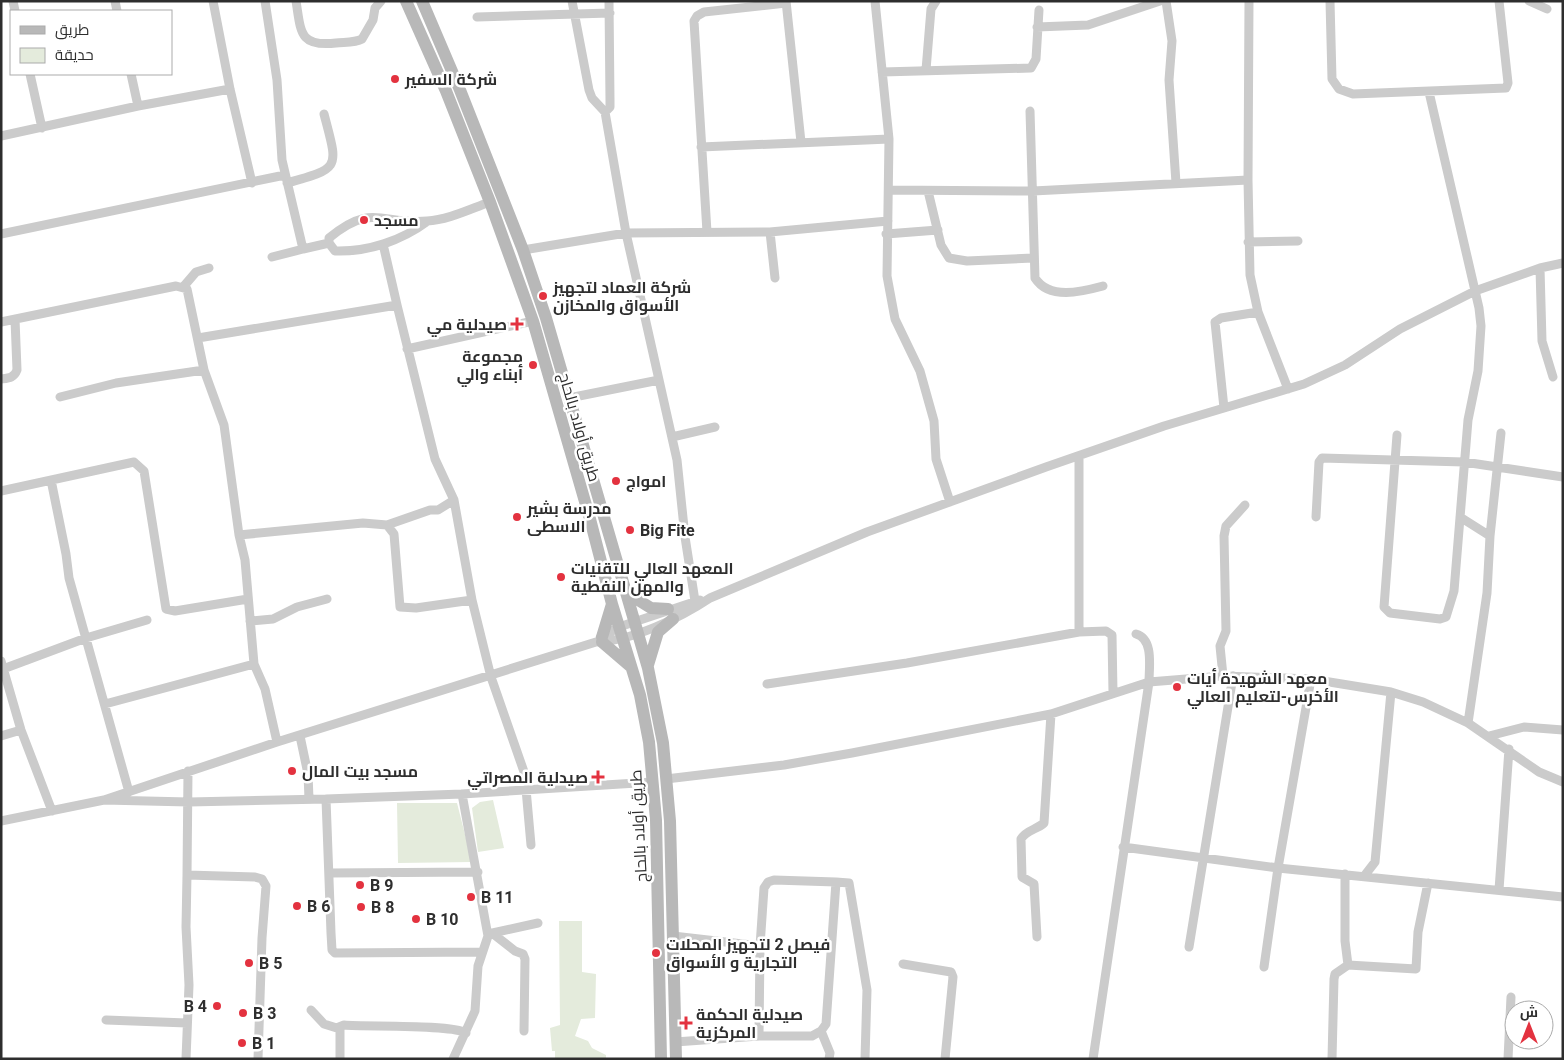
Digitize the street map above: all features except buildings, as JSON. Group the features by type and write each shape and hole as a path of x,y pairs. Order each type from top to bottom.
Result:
{"main road":[{"name":"طريق أولاد بالحاج","path":"406,1 446,91 490,202 533,320 590,519 612,604 632,669 647,732 656,820 661,1059"},
{"name":"طريق أولاد بالحاج","path":"422,1 460,90 523,250 546,318 648,668 662,743 670,821 676,1059"},
{"path":"626,593 651,608 671,614 658,632 648,668"},
{"path":"612,604 600,640 621,656 632,669"}],"street":[{"path":"213,1 230,89 252,183"},
{"path":"265,1 277,80 278,124 286,179 303,250"},
{"path":"296,1 304,35 312,43 318,45 360,40 373,20 377,4 381,1"},
{"path":"572,1 589,90 592,98 605,112 626,233 677,460 685,536 695,600"},
{"path":"605,112 610,107 609,1"},
{"path":"874,1 889,139 890,190 886,234 887,276 895,319 920,371 934,421 936,459 950,502"},
{"path":"926,70 931,8 936,1"},
{"path":"1037,27 1088,25 1160,1"},
{"path":"1166,1 1172,41 1169,80 1176,183"},
{"path":"1249,1 1248,242 1250,275 1258,312 1288,389"},
{"path":"1330,1 1332,79 1338,89 1353,94 1506,88 1508,83 1500,1"},
{"path":"1529,1 1547,9"},
{"path":"707,232 694,28 697,16 704,12 786,2 801,142"},
{"path":"882,72 1031,68 1036,63 1038,10"},
{"path":"477,17 574,16 610,13"},
{"path":"30,75 42,128"},
{"path":"131,75 138,106"},
{"path":"1,136 138,106 230,89"},
{"path":"1397,435 1383,600 1384,608 1390,613 1440,620 1446,617 1454,591 1464,462 1472,394 1478,371 1481,326 1475,292 1429,92"},
{"path":"1030,111 1035,278 1040,286 1048,290 1078,291 1103,286"},
{"path":"1,234 252,183 323,173 330,166 333,150 324,114"},
{"path":"701,147 889,139"},
{"path":"890,190 1032,191 1248,180"},
{"path":"928,191 946,255 956,261 1033,258"},
{"path":"428,222 364,218 348,223 329,238 329,243 335,251 350,251 383,244 407,235 428,222 490,202"},
{"path":"523,250 626,233 770,232 888,221"},
{"path":"886,234 938,230"},
{"path":"770,232 775,278"},
{"path":"1248,242 1298,241"},
{"path":"272,257 329,243"},
{"path":"383,244 435,459 454,500 472,600 491,677 528,789 531,844"},
{"path":"671,614 689,612 710,598 816,552 950,502 1164,426 1288,389 1345,365 1400,329 1475,292 1540,268 1563,263"},
{"path":"1,322 184,286 196,272 209,268"},
{"path":"1540,268 1542,341 1553,377"},
{"path":"184,286 189,292 204,370 224,425 239,535 245,560 254,664 265,689 277,742"},
{"path":"198,338 397,305"},
{"path":"1224,408 1215,322 1221,318 1258,312"},
{"path":"1,379 15,376 17,370 15,319"},
{"path":"407,349 533,320"},
{"path":"60,397 116,383 204,370"},
{"path":"569,398 659,380"},
{"path":"672,437 715,427"},
{"path":"1468,723 1487,593 1490,536 1499,467 1501,433"},
{"path":"1079,456 1079,632"},
{"path":"1316,517 1320,458 1464,462 1563,477"},
{"path":"1,491 130,462 138,464 144,471 166,608 175,612 248,600"},
{"path":"51,480 69,578 128,792"},
{"path":"239,535 363,523 388,524 430,510 438,510 454,500"},
{"path":"1223,676 1220,646 1226,632 1224,536 1226,526 1245,506"},
{"path":"1460,517 1490,536"},
{"path":"388,524 394,534 400,607 416,608 472,600"},
{"path":"1,821 104,800 277,742 491,677 637,627 671,614 695,600 710,598"},
{"path":"250,621 272,619 297,607 326,599"},
{"path":"52,811 21,730 2,665 147,620"},
{"path":"767,684 907,663 1079,632 1106,631 1112,635 1114,693"},
{"path":"1093,1059 1150,682 1147,642 1142,636 1136,634"},
{"path":"105,704 254,664"},
{"path":"1188,947 1233,676"},
{"path":"666,779 784,765 1051,714 1150,682 1233,676 1311,679 1391,692 1423,702 1468,723 1509,749 1539,772 1563,782"},
{"path":"1264,966 1278,868 1311,679"},
{"path":"1365,876 1375,862 1391,692"},
{"path":"1037,937 1034,884 1022,877 1020,839 1027,832 1038,829 1044,823 1051,714"},
{"path":"1489,736 1524,727 1563,730"},
{"path":"1,736 21,730"},
{"path":"300,736 307,767 309,799"},
{"path":"1499,890 1509,749"},
{"path":"186,1059 189,985 186,927 188,771"},
{"path":"104,800 189,802 326,799 462,794 653,782"},
{"path":"453,1059 475,1011 478,966 490,933 462,794"},
{"path":"326,799 330,873 330,933 332,950 335,953 482,952"},
{"path":"1124,847 1278,868 1563,898"},
{"path":"330,873 478,872"},
{"path":"1344,874 1345,941 1348,965"},
{"path":"187,875 255,876 262,880 266,886 262,938 258,1059"},
{"path":"759,1036 760,946 764,888 768,882 774,880 849,883 867,990 865,1059"},
{"path":"675,1042 759,1036 812,1036 820,1031 826,1024 836,882"},
{"path":"1332,1059 1334,974 1348,965 1416,969 1418,932 1428,883"},
{"path":"490,933 538,923"},
{"path":"490,933 515,951 521,952 525,959 524,1031"},
{"path":"673,936 760,946"},
{"path":"903,964 951,972 953,977 945,1059"},
{"path":"1508,1059 1511,997"},
{"path":"311,1010 324,1024 340,1029"},
{"path":"106,1020 187,1023"},
{"path":"340,1059 339,1027 426,1028 457,1030 466,1033"},
{"path":"820,1031 830,1053 829,1059"}],"green space":[{"path":"493,800 504,848 478,852 472,808 480,802"},
{"path":"397,803 457,803 472,862 398,863"},
{"path":"559,921 582,921 582,972 596,974 595,1018 581,1019 575,1036 588,1041 592,1048 606,1055 606,1059 555,1059 555,1051 552,1051 550,1028 560,1025"}],"place":[{"name":"شركة السفير","path":"395,79"},
{"name":"مسجد","path":"364,220"},
{"name":"شركة العماد لتجهيز الأسواق والمخازن","path":"543,296"},
{"name":"صيدلية مي","path":"517,324"},
{"name":"مجموعة أبناء والي","path":"533,365"},
{"name":"امواج","path":"616,481"},
{"name":"مدرسة بشير الاسطى","path":"517,517"},
{"name":"Big Fite","path":"630,530"},
{"name":"المعهد العالي للتقنيات والمهن النفطية","path":"561,577"},
{"name":"معهد الشهيدة أيات الأخرس-لتعليم العالي","path":"1177,687"},
{"name":"مسجد بيت المال","path":"292,771"},
{"name":"صيدلية المصراتي","path":"598,777"},
{"name":"B 9","path":"360,885"},
{"name":"B 11","path":"471,897"},
{"name":"B 6","path":"297,906"},
{"name":"B 8","path":"361,907"},
{"name":"B 10","path":"416,919"},
{"name":"فيصل 2 لتجهيز المحلات التجارية و الأسواق","path":"656,953"},
{"name":"B 5","path":"249,963"},
{"name":"B 4","path":"217,1006"},
{"name":"B 3","path":"243,1013"},
{"name":"صيدلية الحكمة المركزية","path":"686,1023"},
{"name":"B 1","path":"242,1043"}]}
